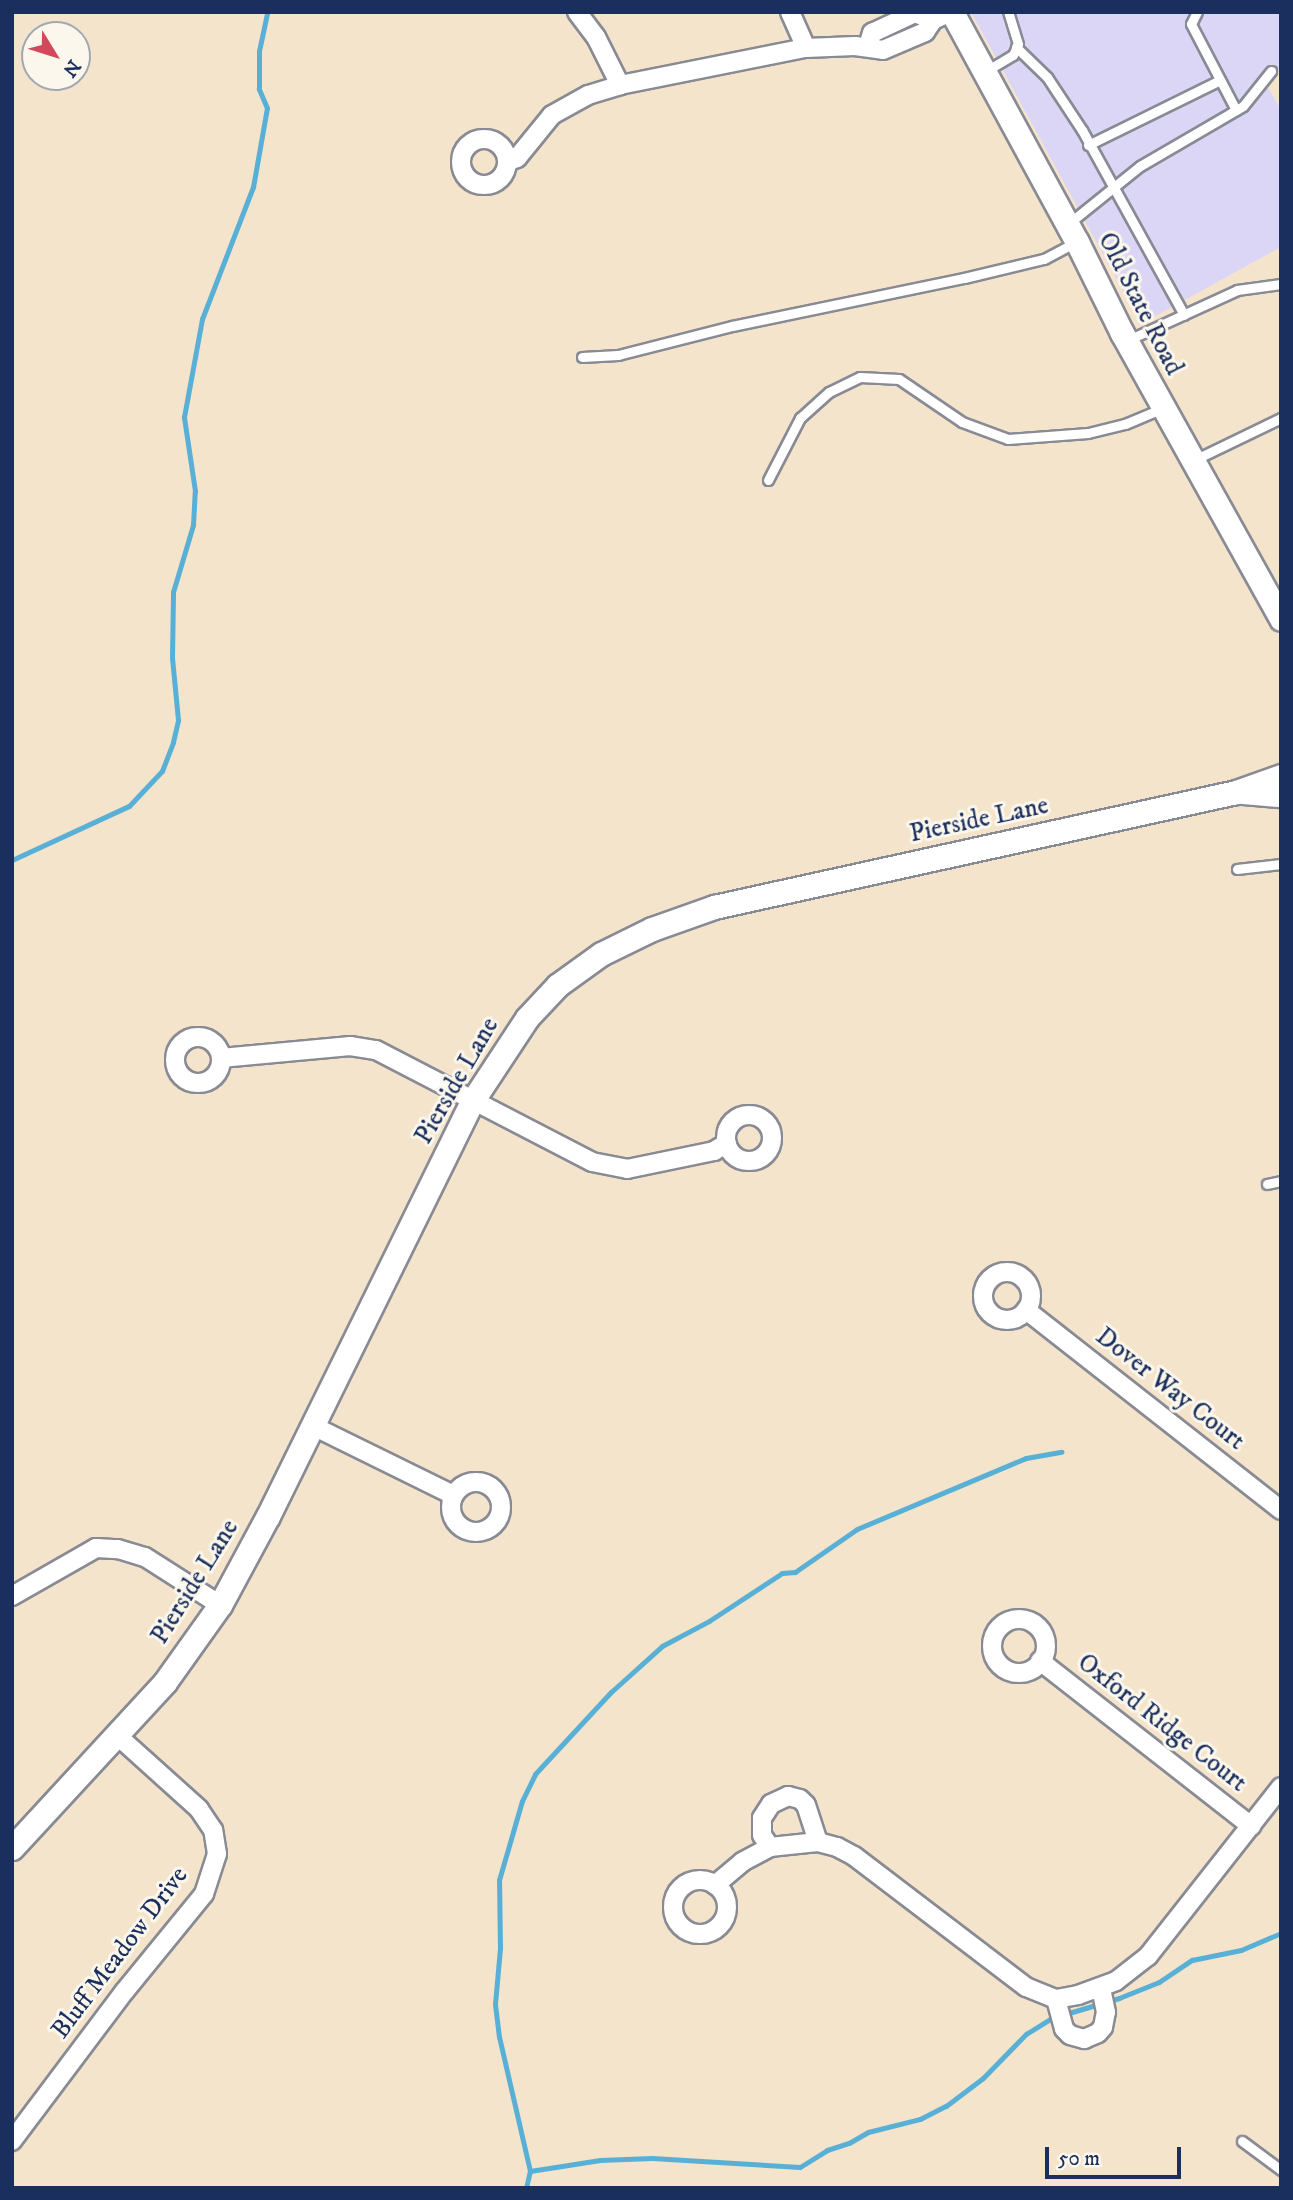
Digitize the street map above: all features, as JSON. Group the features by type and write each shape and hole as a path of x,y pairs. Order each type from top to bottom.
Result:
{"street":[{"path":"577,12 596,37 620,85"},
{"path":"790,12 806,48"},
{"path":"507,162 517,158 552,115 568,103 620,85 806,48 868,46 883,50 925,32 945,15"},
{"name":"Old State Road","path":"945,15 985,72 1072,233 1126,341 1281,619"},
{"name":"Pierside Lane","path":"12,1847 118,1736 165,1682 220,1605 313,1426 473,1100 527,1018 558,985 601,954 652,929 714,907 1236,792 1281,775"},
{"path":"1236,792 1281,795"},
{"path":"221,1058 350,1046 376,1050 592,1162 620,1168 627,1169 714,1151 727,1143"},
{"name":"Dover Way Court","path":"1026,1310 1281,1510"},
{"path":"313,1426 453,1495"},
{"path":"12,1596 96,1548 118,1549 145,1557 220,1605"},
{"name":"Oxford Ridge Court","path":"1040,1661 1251,1826"},
{"name":"Bluff Meadow Drive","path":"12,2141 124,1992 204,1894 218,1854 213,1830 199,1809 118,1736"},
{"path":"715,1885 742,1863 770,1847 818,1842 855,1856 1010,1977 1041,1995 1056,1999 1101,1988 1129,1973 1148,1955 1281,1787"},
{"path":"770,1847 762,1835 762,1818 772,1804 788,1796 800,1799 806,1805 818,1842"},
{"path":"1056,1999 1064,2029 1070,2035 1084,2039 1098,2033 1103,2027 1106,2012 1101,1988"}],"lane":[{"path":"985,72 1013,55 1018,44 1008,12"},
{"path":"1184,12 1236,110"},
{"path":"1191,24 1197,12"},
{"path":"1016,47 1046,77 1113,188 1184,315"},
{"path":"582,357 618,355 732,326 1044,259 1113,188 1140,166 1243,106 1271,71"},
{"path":"1088,145 1220,80"},
{"path":"1126,341 1237,290 1281,284"},
{"path":"768,480 800,418 829,392 860,377 899,379 962,422 1008,439 1088,433 1125,424 1163,408"},
{"path":"1194,460 1281,418"},
{"path":"1237,869 1281,864"},
{"path":"1266,1184 1281,1181"},
{"path":"1242,2141 1281,2170"}],"shaded area":[{"path":"971,12 1281,12 1281,68 1267,86 1281,110 1281,247 1141,324"}],"waterway":[{"path":"12,860 129,806 162,771 173,742 178,720 172,658 173,592 193,525 195,491 184,417 202,319 253,187 267,108 259,89 259,51 267,12"},
{"path":"526,2188 530,2171 499,2037 495,2004 500,1948 499,1880 522,1801 535,1774 611,1692 662,1646 709,1621 782,1573 795,1572 857,1529 1026,1458 1061,1452"},
{"path":"530,2171 600,2160 652,2158 800,2167 827,2150 849,2143 868,2132 920,2119 946,2106 983,2078 1026,2034 1052,2018 1119,1998 1159,1982 1192,1960 1241,1950 1281,1933"}]}
